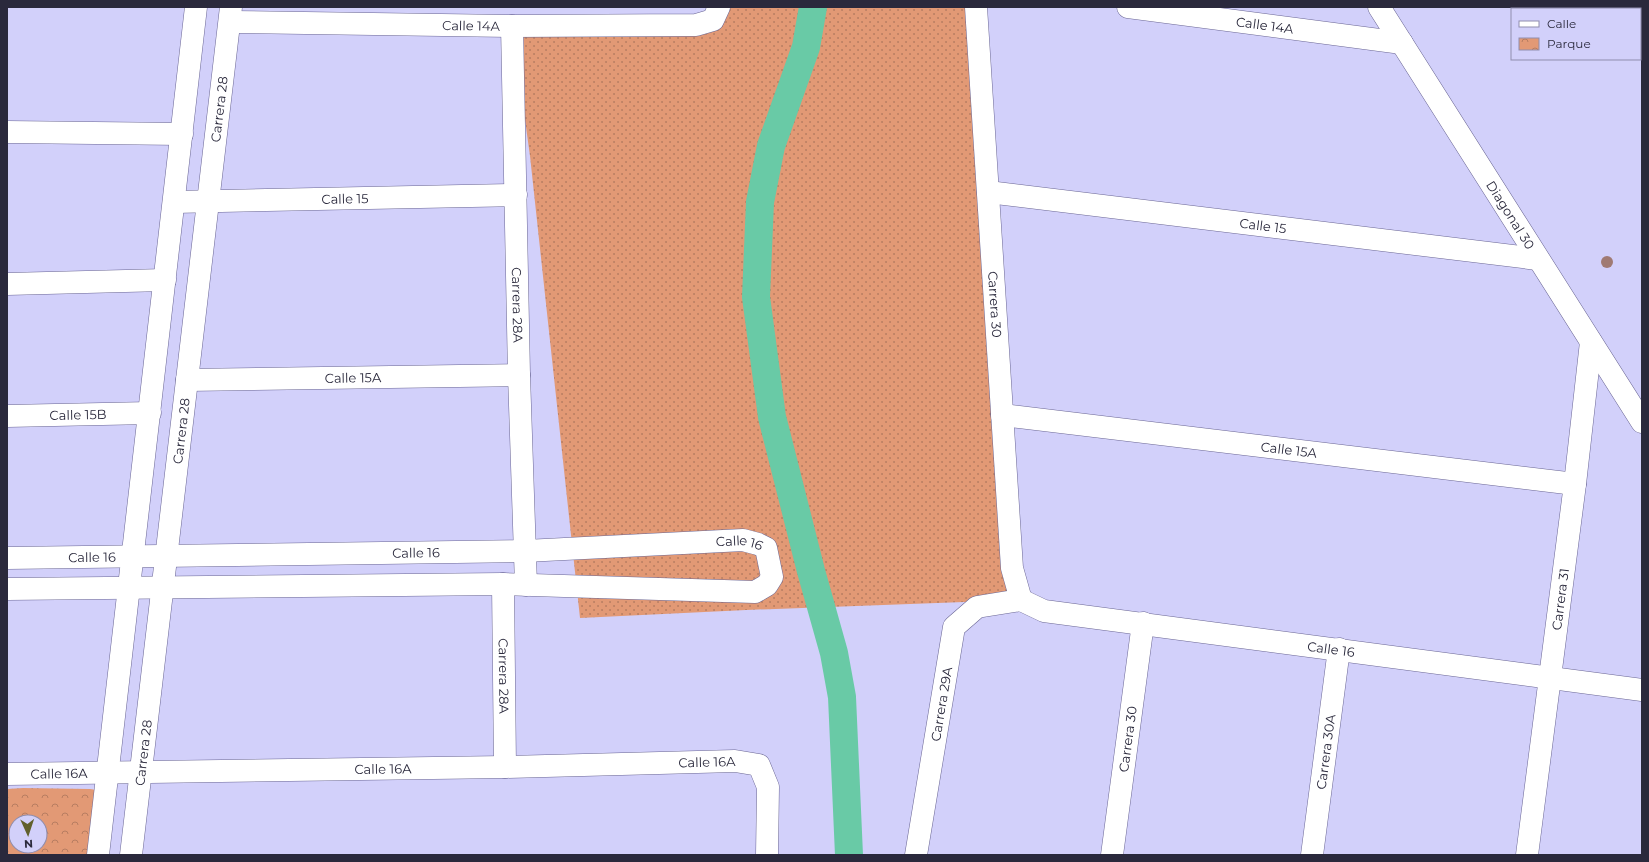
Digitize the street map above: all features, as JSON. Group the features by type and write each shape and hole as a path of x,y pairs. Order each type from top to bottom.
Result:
{"street":[{"path":"98,855 196,7"},
{"name":"Carrera 30","path":"976,7 1012,568 1021,600"},
{"name":"Calle 14A","path":"1128,7 1402,43"},
{"name":"Diagonal 30","path":"1379,7 1642,422"},
{"name":"Calle 14A","path":"231,14 512,26 696,25 716,14"},
{"name":"Carrera 28","path":"131,855 231,14"},
{"name":"Carrera 28A","path":"512,26 519,375 526,585"},
{"path":"7,132 182,134"},
{"name":"Calle 15","path":"988,192 1538,259"},
{"name":"Calle 15","path":"174,202 516,196"},
{"path":"7,284 165,280"},
{"name":"Carrera 31","path":"1527,855 1575,484 1591,342"},
{"name":"Calle 15A","path":"187,380 519,375"},
{"name":"Calle 15B","path":"7,416 150,413"},
{"name":"Calle 15A","path":"1002,416 1575,484"},
{"name":"Calle 16","path":"7,558 166,557 525,550 743,540 766,548 772,577 767,585 754,592 504,584 7,589"},
{"name":"Carrera 28A","path":"504,584 505,767"},
{"name":"Calle 16","path":"1021,600 1044,611 1642,690"},
{"name":"Carrera 29A","path":"916,855 954,627 977,607 1021,600"},
{"name":"Carrera 30","path":"1112,855 1143,623"},
{"name":"Carrera 30A","path":"1312,855 1339,650"},
{"name":"Calle 16A","path":"7,774 505,767 735,761 759,765 768,787 767,855"}],"green space":[{"path":"717,7 976,7 1021,600 746,610 580,618 530,156 512,26 712,20"},
{"path":"7,789 97,790 89,855 7,855"}],"waterway":[{"path":"813,7 806,47 771,146 760,202 756,297 772,417 811,571 834,653 842,697 849,855"}]}
